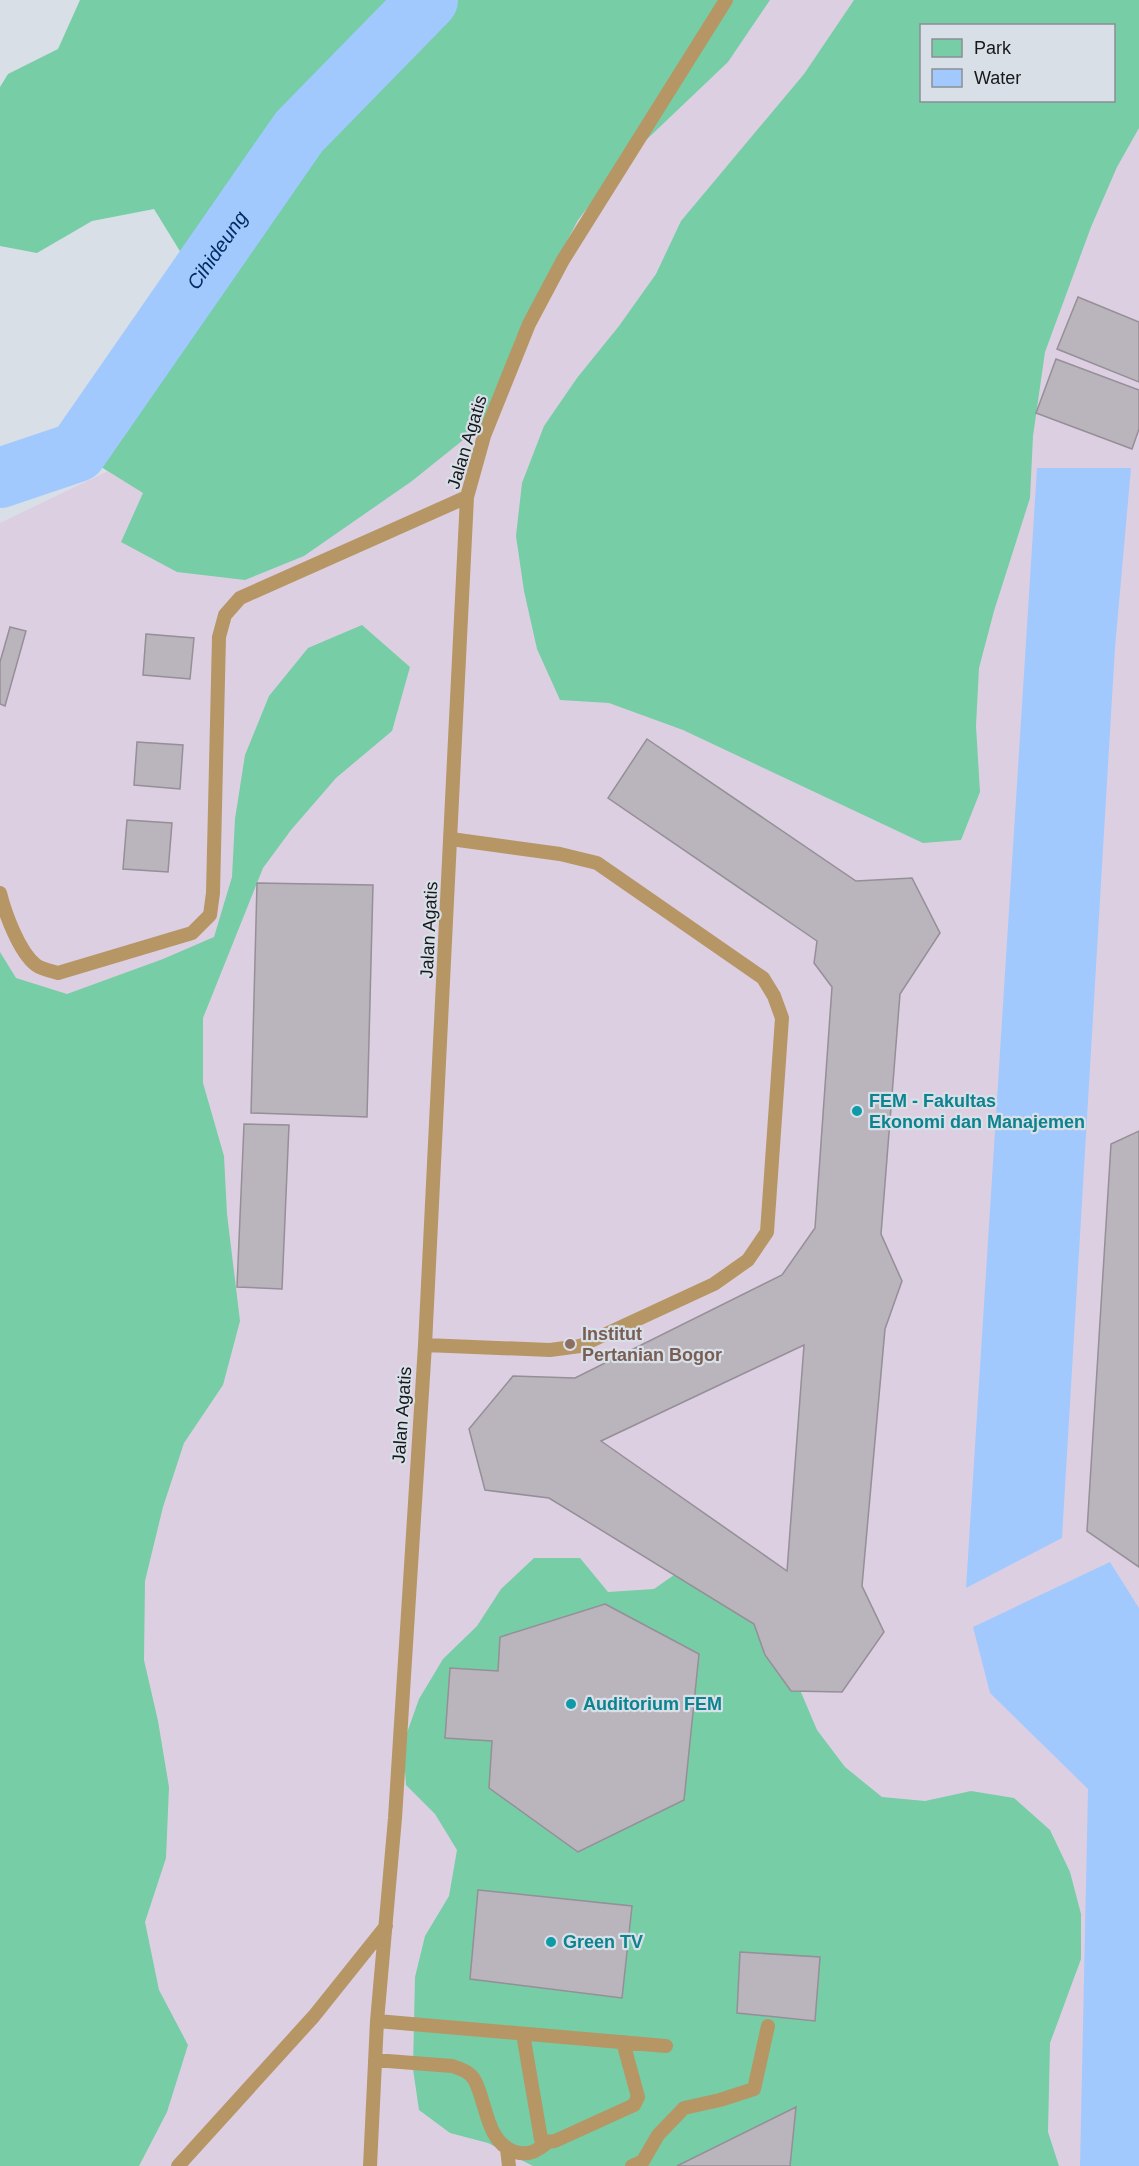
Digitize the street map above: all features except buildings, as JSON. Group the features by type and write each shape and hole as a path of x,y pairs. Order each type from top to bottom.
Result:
{"lane":[{"name":"Jalan Agatis","path":"370,2166 377,2021 395,1818 425,1345 467,497 484,436 529,324 563,260 726,0"},
{"path":"0,893 19,942 36,965 58,973 192,933 210,915 213,894 219,637 225,615 240,598 467,497"},
{"path":"425,1345 550,1350 580,1346 714,1284 748,1260 766,1232 782,1018 774,996 763,978 597,863 560,854 451,839"},
{"path":"178,2166 314,2016 386,1926"},
{"path":"377,2021 666,2046"},
{"path":"632,2166 643,2160 658,2135 684,2108 754,2089 768,2026"},
{"path":"523,2034 541,2139 548,2142"},
{"path":"375,2060 452,2066 463,2069 474,2079 494,2135 507,2149 524,2155 537,2151 548,2142 555,2141 634,2105 638,2097 623,2042"},
{"path":"507,2149 509,2166"}],"shaded area":[{"name":"Institut Pertanian Bogor","path":"444,0 1139,0 1139,2166 0,2166 0,523 139,456"}],"green space":[{"path":"80,0 770,0 728,62 624,161 578,220 515,340 509,374 483,424 412,481 304,556 245,580 177,572 121,542 143,493 77,452 146,374 186,261 154,209 92,221 37,253 0,246 0,87 8,74 58,49"},
{"path":"854,0 1139,0 1139,128 1117,167 1091,227 1045,352 1033,436 1030,498 994,611 979,668 976,726 980,792 961,840 923,843 683,730 609,703 560,700 537,649 524,591 516,536 522,483 544,426 577,378 619,326 656,274 681,221 804,74"},
{"path":"362,625 410,667 392,731 336,778 291,830 263,868 203,1018 203,1083 224,1156 227,1214 240,1321 223,1385 184,1443 163,1507 145,1581 144,1660 158,1721 169,1787 166,1858 145,1922 159,1990 188,2045 167,2112 139,2166 0,2166 0,952 16,978 67,994 163,959 214,937 232,877 235,819 245,755 269,696 308,648"},
{"path":"534,1558 580,1558 608,1592 654,1589 694,1561 784,1652 817,1730 845,1767 882,1797 925,1801 971,1791 1014,1798 1050,1830 1070,1872 1081,1914 1081,1959 1050,2043 1048,2132 1059,2166 533,2166 488,2143 450,2133 419,2110 413,2069 415,1977 425,1936 449,1896 457,1850 435,1814 406,1785 403,1744 419,1699 443,1659 477,1626 501,1589"}],"water":[{"path":"1037,468 1131,468 1115,648 1062,1538 966,1588"},
{"path":"1110,1562 1139,1608 1139,2166 1080,2166 1088,1789 990,1693 973,1627"}],"waterway":[{"name":"Cihideung","path":"0,478 77,452 299,132 428,0"}],"place":[{"name":"FEM - Fakultas Ekonomi dan Manajemen","path":"857,1111"},
{"name":"Institut Pertanian Bogor","path":"570,1344"},
{"name":"Auditorium FEM","path":"571,1704"},
{"name":"Green TV","path":"551,1942"}]}
